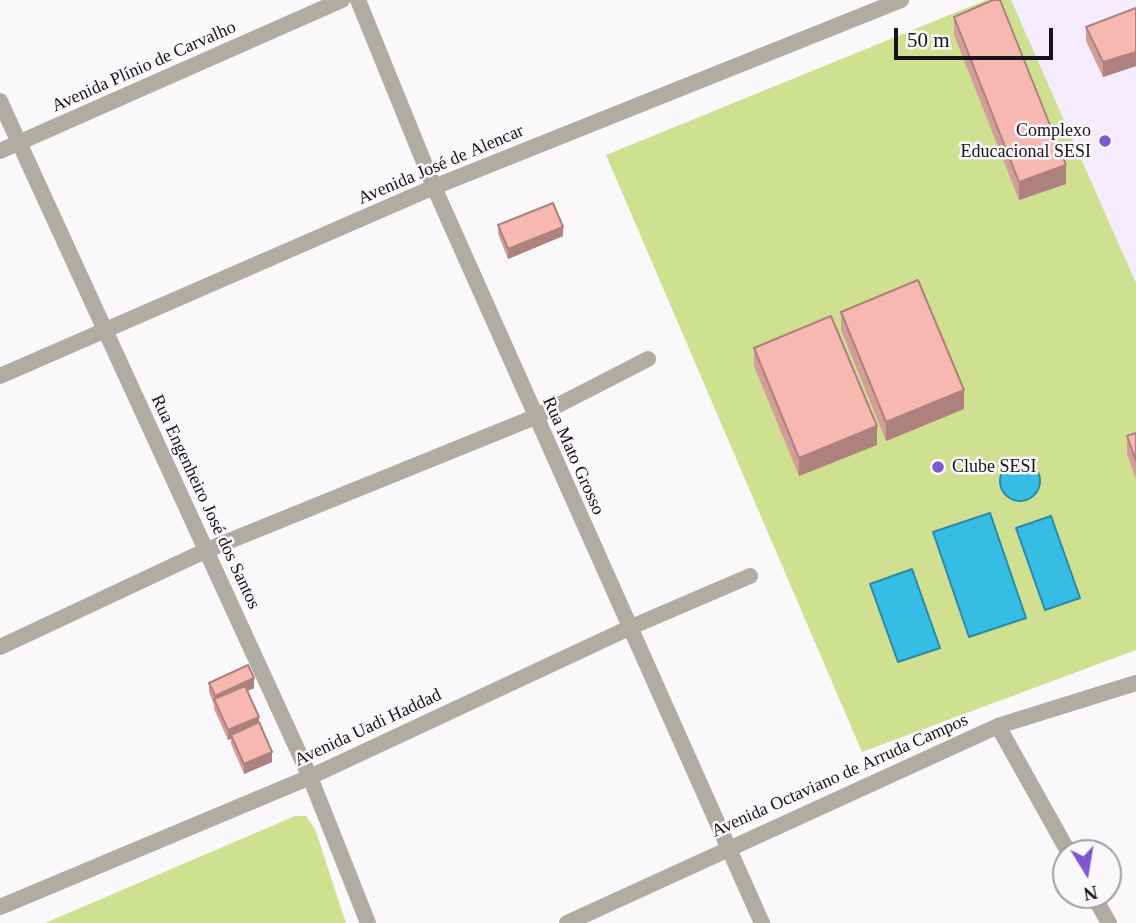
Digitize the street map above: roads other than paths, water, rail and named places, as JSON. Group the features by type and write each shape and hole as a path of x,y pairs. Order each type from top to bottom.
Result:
{"street":[{"name":"Avenida Plínio de Carvalho","path":"0,151 342,0"},
{"name":"Rua Mato Grosso","path":"358,0 434,187 762,923"},
{"name":"Avenida José de Alencar","path":"0,376 434,187 901,0"},
{"name":"Rua Engenheiro José dos Santos","path":"0,100 310,777 368,923"},
{"path":"0,647 207,550 535,417 648,359"},
{"name":"Avenida Uadi Haddad","path":"0,907 310,777 629,628 750,576"},
{"name":"Avenida Octaviano de Arruda Campos","path":"567,923 727,847 998,726 1136,682"},
{"path":"998,726 1061,839"}],"water":[{"path":"1020,461 1034,467 1040,481 1034,495 1020,501 1006,495 1000,481 1006,467"},
{"path":"990,513 1026,618 969,637 933,532"},
{"path":"1051,516 1080,598 1045,610 1016,528"},
{"path":"912,569 940,648 898,662 870,584"}],"place":[{"name":"Complexo Educacional SESI","path":"1105,141"},
{"name":"Clube SESI","path":"938,467"}]}
